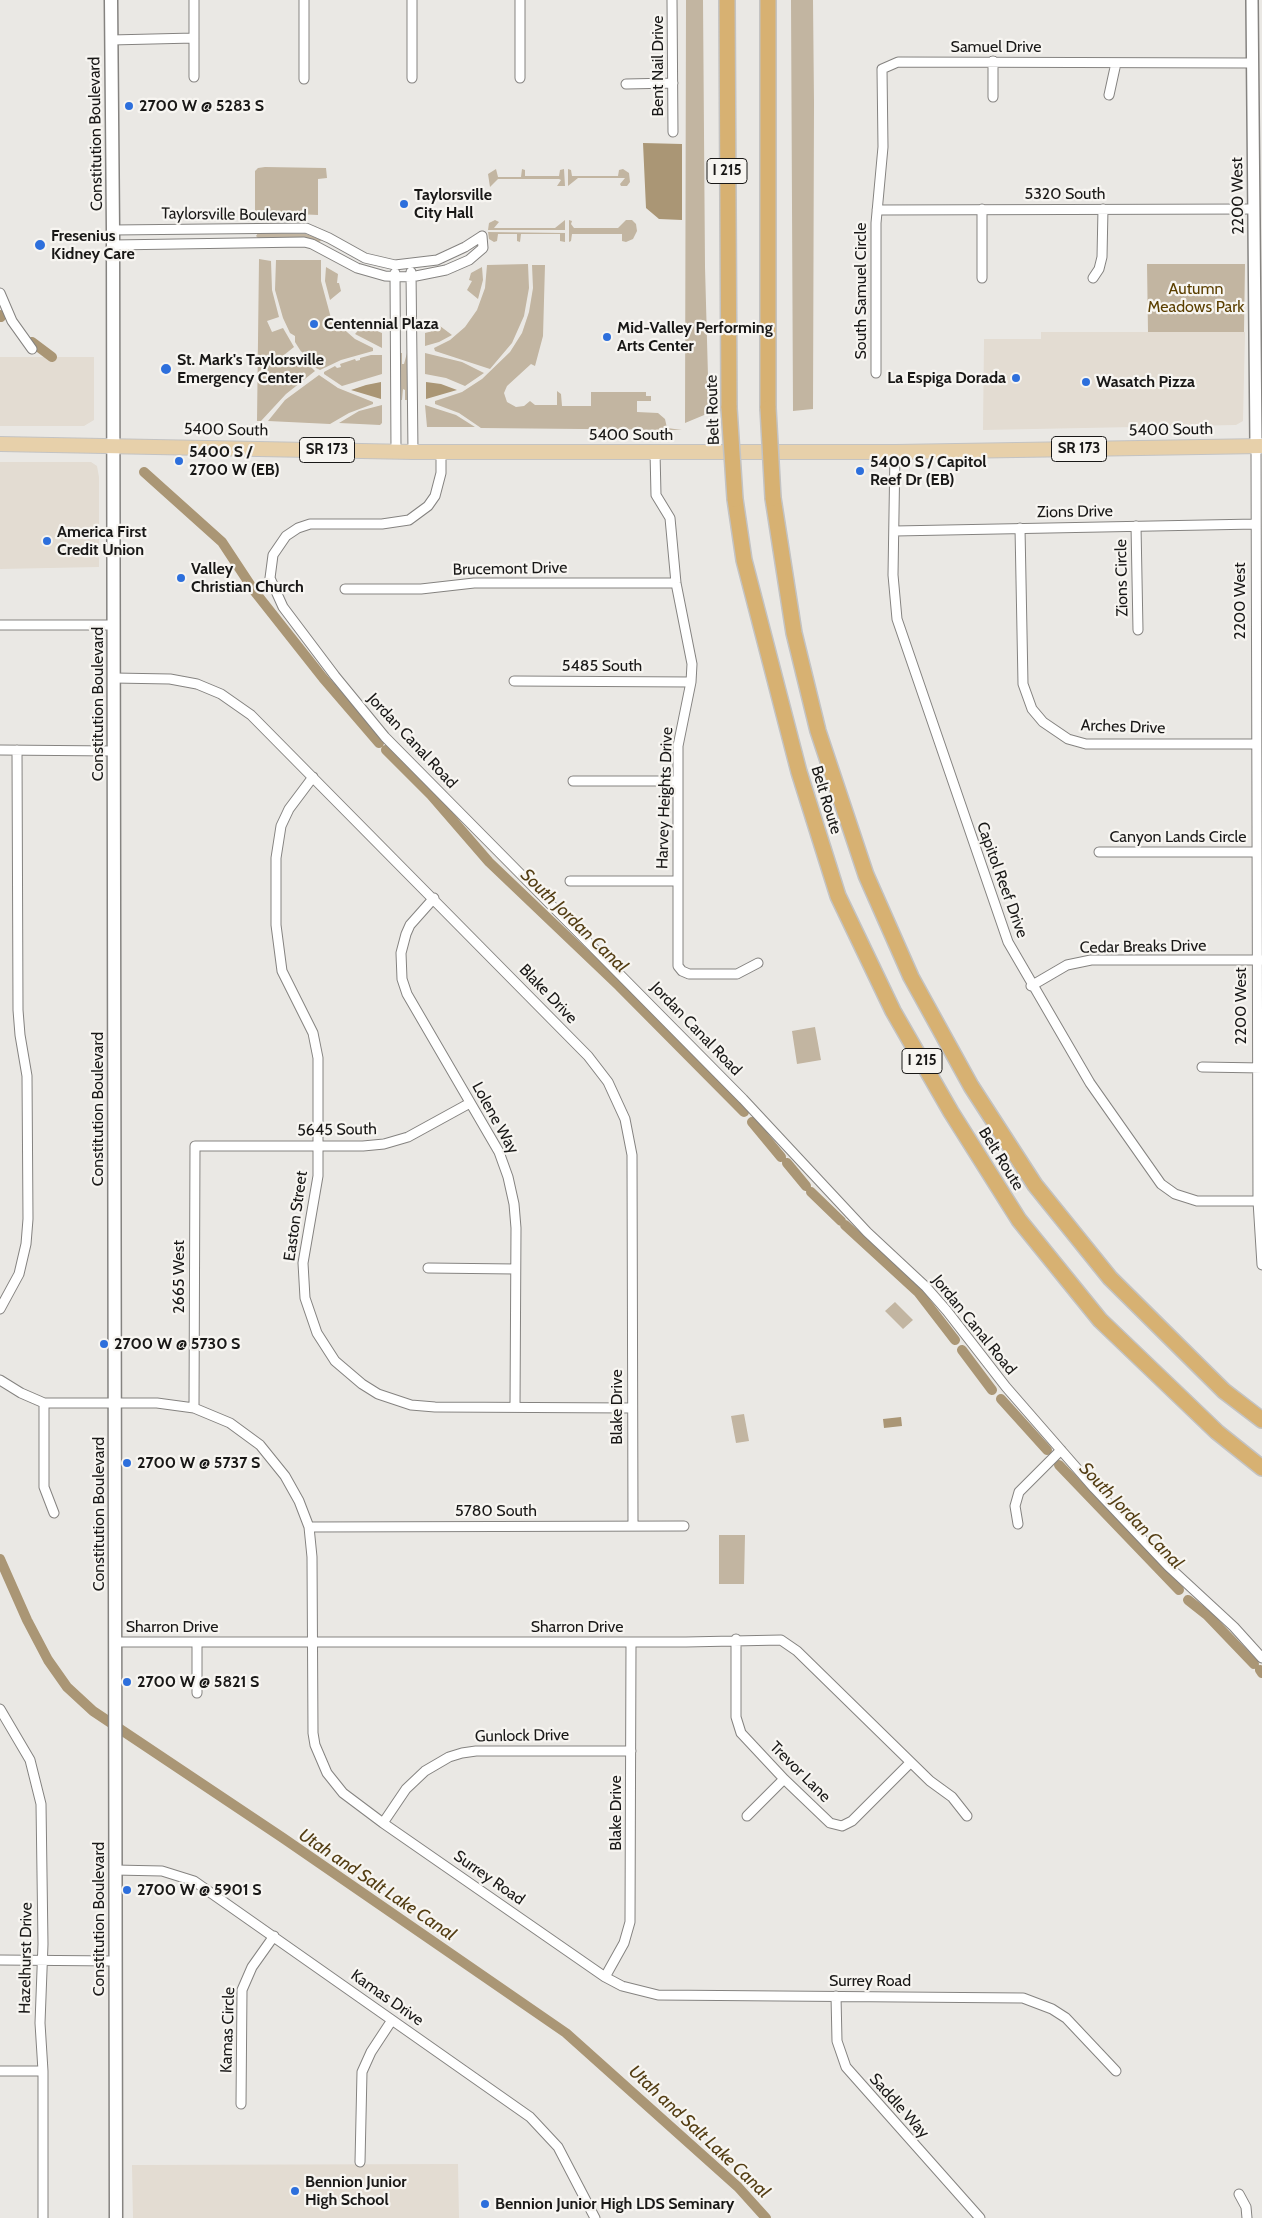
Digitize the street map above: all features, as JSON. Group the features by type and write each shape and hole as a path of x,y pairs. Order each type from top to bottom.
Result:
{"highway":[{"name":"Belt Route","path":"727,0 729,408 735,499 744,560 802,781 838,896 893,1011 951,1112 1019,1220 1100,1320 1217,1432 1262,1468"},
{"name":"Belt Route","path":"768,0 768,408 773,498 794,633 818,731 866,875 911,977 971,1086 1035,1185 1110,1278 1224,1391 1262,1420"}],"main road":[{"name":"Constitution Boulevard","path":"111,0 114,625 116,2218"},
{"name":"5400 South","path":"0,444 396,452 895,452 1259,446"}],"street":[{"path":"194,0 194,77"},
{"path":"304,0 304,79"},
{"path":"412,0 412,78"},
{"path":"520,0 520,78"},
{"name":"Bent Nail Drive","path":"672,0 673,132"},
{"name":"2200 West","path":"1252,0 1259,446 1256,524 1259,593 1256,744 1260,1068 1258,1201 1262,1265"},
{"path":"111,40 194,38"},
{"name":"Samuel Drive","path":"877,210 883,148 882,69 898,62 1252,63"},
{"path":"993,62 993,97"},
{"path":"1110,95 1116,63"},
{"path":"626,84 673,83"},
{"path":"982,209 982,278"},
{"path":"1093,278 1099,269 1102,257 1103,209"},
{"name":"5320 South","path":"877,210 1254,209"},
{"name":"South Samuel Circle","path":"876,373 877,210"},
{"name":"Taylorsville Boulevard","path":"113,230 306,228 329,238 365,258 396,265 411,265 446,257 482,236 483,248 469,260 446,270 411,277 396,277 357,268 312,244 304,242 113,245"},
{"path":"396,265 396,452"},
{"path":"411,265 413,452"},
{"path":"0,293 12,321 32,349"},
{"name":"Jordan Canal Road","path":"441,452 441,473 435,496 428,506 409,520 382,524 310,524 286,536 273,555 270,578 283,607 341,684 385,737 744,1099 867,1232 947,1310 1006,1387 1061,1450 1159,1556 1234,1627 1262,1658"},
{"name":"Harvey Heights Drive","path":"655,452 656,495 670,518 676,583 692,664 691,682 679,737 678,959 682,971 689,974 737,974 758,963"},
{"name":"Capitol Reef Drive","path":"895,452 893,597 897,619 1000,924 1031,986 1090,1084 1161,1184 1176,1194 1197,1201 1258,1201"},
{"name":"Zions Drive","path":"895,531 1256,524"},
{"name":"Zions Circle","path":"1136,526 1138,630"},
{"name":"Arches Drive","path":"1020,528 1021,670 1026,697 1042,722 1068,739 1086,744 1256,744"},
{"name":"Brucemont Drive","path":"346,589 421,589 474,583 676,583"},
{"path":"0,625 114,625"},
{"name":"Blake Drive","path":"114,678 183,680 221,694 251,715 434,898 588,1056 608,1082 620,1106 629,1134 632,1155 633,1526"},
{"name":"5485 South","path":"514,681 691,682"},
{"path":"0,750 114,751"},
{"path":"0,1309 19,1274 26,1244 28,1219 27,1076 18,1010 17,750"},
{"name":"Easton Street","path":"313,777 289,810 281,826 276,858 276,925 282,971 308,1021 317,1045 319,1146 317,1191 304,1255 304,1285 312,1324 335,1361 362,1384 378,1394 411,1405 436,1407 632,1408"},
{"path":"573,781 678,781"},
{"name":"Canyon Lands Circle","path":"1099,852 1256,852"},
{"path":"570,881 677,881"},
{"name":"Lolene Way","path":"434,898 410,925 406,934 401,953 402,979 408,994 499,1152 508,1177 514,1204 515,1407"},
{"name":"Cedar Breaks Drive","path":"1031,986 1067,966 1091,960 1259,960"},
{"path":"1202,1067 1260,1068"},
{"name":"5645 South","path":"195,1146 363,1146 396,1141 433,1126 470,1103"},
{"name":"2665 West","path":"194,1408 195,1146"},
{"path":"428,1268 515,1269"},
{"path":"0,1380 21,1393 44,1403 44,1487 54,1513"},
{"name":"Surrey Road","path":"44,1403 157,1403 194,1408 230,1423 260,1445 285,1476 299,1501 309,1527 312,1557 312,1719 315,1745 327,1773 343,1793 383,1823 605,1977 630,1989 658,1995 1023,1998 1052,2009 1066,2018 1116,2071"},
{"path":"1018,1524 1015,1506 1019,1492 1061,1450"},
{"name":"5780 South","path":"309,1527 684,1526"},
{"name":"Sharron Drive","path":"116,1642 630,1642 776,1639 791,1645 910,1763 952,1797 967,1816"},
{"name":"Trevor Lane","path":"736,1640 736,1717 739,1728 784,1779 830,1823 842,1826 852,1821 910,1763"},
{"path":"197,1642 197,1693"},
{"name":"Blake Drive","path":"605,1977 624,1943 630,1922 630,1642"},
{"name":"Hazelhurst Drive","path":"0,1709 30,1760 39,1789 42,1820 40,2023 43,2071 43,2218"},
{"name":"Gunlock Drive","path":"383,1823 406,1789 425,1771 449,1757 462,1753 482,1751 631,1750"},
{"path":"747,1816 784,1779"},
{"name":"Kamas Drive","path":"115,1870 162,1871 185,1876 209,1889 530,2117 546,2133 568,2164 595,2218"},
{"name":"Kamas Circle","path":"241,2104 242,1990 252,1967 274,1936"},
{"path":"0,1960 115,1961"},
{"name":"Saddle Way","path":"836,1996 837,2041 846,2067 980,2218"},
{"path":"360,2162 362,2072 371,2052 392,2020"},
{"path":"0,2071 43,2071"},
{"path":"1239,2194 1246,2207 1247,2218"}],"shaded area":[{"path":"643,143 682,144 682,220 659,219 646,208"},
{"path":"1041,332 1245,332 1243,421 1236,425 983,430 984,339 1041,339"},
{"path":"0,357 94,357 94,420 84,426 0,426"},
{"path":"381,382 381,399 351,390 366,385"},
{"path":"426,382 441,384 457,390 426,399"},
{"path":"0,462 91,462 97,466 99,477 99,567 0,569"},
{"path":"901,1417 902,1426 884,1428 883,1419"},
{"name":"Bennion Junior High School","path":"458,2164 459,2218 133,2218 132,2165"}],"green space":[{"path":"686,0 703,0 705,267 709,413 685,423"},
{"path":"791,0 813,0 814,103 813,409 793,411"},
{"path":"258,168 326,168 327,178 318,179 318,215 255,212 255,171"},
{"path":"496,169 498,177 521,177 522,169 525,170 525,176 559,176 560,170 564,169 565,186 557,186 561,180 559,179 498,179 490,187 488,174"},
{"path":"568,169 571,170 572,176 618,176 619,170 623,169 629,173 630,182 627,186 621,186 620,184 625,178 578,178 568,186"},
{"path":"495,220 499,222 494,228 555,228 565,220 565,230 488,230 489,223"},
{"path":"569,220 572,221 571,224 574,228 618,228 626,220 632,220 636,224 637,231 633,239 626,242 622,241 622,234 572,234 571,241 569,242"},
{"path":"488,232 565,233 565,242 560,241 560,234 521,234 520,242 517,241 517,234 498,234 497,241 494,242 489,239"},
{"path":"258,233 306,234 322,240 319,242 306,238 258,238 256,236"},
{"path":"259,259 271,261 272,290 279,317 267,321 272,332 283,328 294,347 284,355 291,364 301,357 315,371 286,394 261,421 257,421"},
{"path":"276,260 321,260 321,281 331,318 355,339 373,348 373,351 341,360 320,370 316,368 300,350 295,342 295,336 290,333 283,318 275,290"},
{"path":"528,264 529,288 524,316 512,343 490,369 435,351 434,348 450,340 465,327 477,310 485,288 487,265"},
{"name":"Autumn Meadows Park","path":"1147,264 1245,264 1244,332 1148,332"},
{"path":"532,265 545,265 543,336 535,366 531,364 507,386 504,393 507,402 516,407 524,406 530,401 535,405 557,405 557,391 561,394 562,406 591,406 591,392 646,392 646,396 651,396 651,401 637,401 637,412 658,413 665,419 667,428 682,430 481,428 459,413 435,404 435,401 462,392 482,379 510,352 522,333 529,312 533,288"},
{"path":"326,267 338,274 337,283 339,283 341,291 330,300 325,281"},
{"path":"482,267 483,280 478,299 467,290 472,281 469,280 471,273"},
{"path":"364,324 370,330 382,333 382,348 355,334"},
{"path":"440,326 452,335 439,342 425,346 425,333 437,330"},
{"path":"400,353 402,353 402,364 404,364 407,353 407,400 405,400 405,390 403,389 402,400 400,400"},
{"path":"425,353 462,362 484,373 465,386 446,378 425,374"},
{"path":"382,355 382,374 342,386 324,374 324,372 335,366 337,368 341,367 340,364 355,359 356,361 360,360 360,358"},
{"path":"319,375 338,388 373,402 373,404 349,413 330,424 268,421 285,400"},
{"path":"382,405 382,423 380,425 339,423 359,411"},
{"path":"425,405 456,415 475,427 427,427"},
{"path":"815,1027 821,1060 797,1064 792,1031"},
{"path":"895,1302 913,1320 903,1329 885,1311"},
{"path":"744,1414 749,1441 736,1443 731,1416"},
{"path":"719,1535 745,1535 744,1584 719,1584"}],"waterway":[{"name":"South Jordan Canal","path":"32,342 52,357"},
{"name":"South Jordan Canal","path":"144,472 222,542 255,592 323,678 379,743"},
{"name":"South Jordan Canal","path":"386,750 431,795 489,862 619,986 744,1112"},
{"name":"South Jordan Canal","path":"752,1122 781,1157"},
{"name":"South Jordan Canal","path":"787,1163 806,1186"},
{"name":"South Jordan Canal","path":"811,1192 841,1221"},
{"name":"South Jordan Canal","path":"845,1225 918,1292 955,1340"},
{"name":"South Jordan Canal","path":"962,1350 992,1390"},
{"name":"South Jordan Canal","path":"1001,1399 1047,1450"},
{"name":"South Jordan Canal","path":"1059,1465 1179,1590"},
{"name":"Utah and Salt Lake Canal","path":"0,1559 27,1620 48,1660 67,1687 93,1711 283,1838 566,2033 738,2187 766,2218"},
{"name":"South Jordan Canal","path":"1188,1600 1207,1615 1254,1664"}],"place":[{"name":"2700 W @ 5283 S","path":"129,106"},
{"name":"Taylorsville City Hall","path":"404,204"},
{"name":"Fresenius Kidney Care","path":"40,245"},
{"name":"Centennial Plaza","path":"314,324"},
{"name":"Mid-Valley Performing Arts Center","path":"607,337"},
{"name":"St. Mark's Taylorsville Emergency Center","path":"166,369"},
{"name":"La Espiga Dorada","path":"1016,378"},
{"name":"Wasatch Pizza","path":"1086,382"},
{"name":"5400 S / 2700 W (EB)","path":"179,461"},
{"name":"5400 S / Capitol Reef Dr (EB)","path":"860,471"},
{"name":"America First Credit Union","path":"47,541"},
{"name":"Valley Christian Church","path":"181,578"},
{"name":"2700 W @ 5730 S","path":"104,1344"},
{"name":"2700 W @ 5737 S","path":"127,1463"},
{"name":"2700 W @ 5821 S","path":"127,1682"},
{"name":"2700 W @ 5901 S","path":"127,1890"},
{"name":"Bennion Junior High School","path":"295,2191"},
{"name":"Bennion Junior High LDS Seminary","path":"485,2204"}]}
